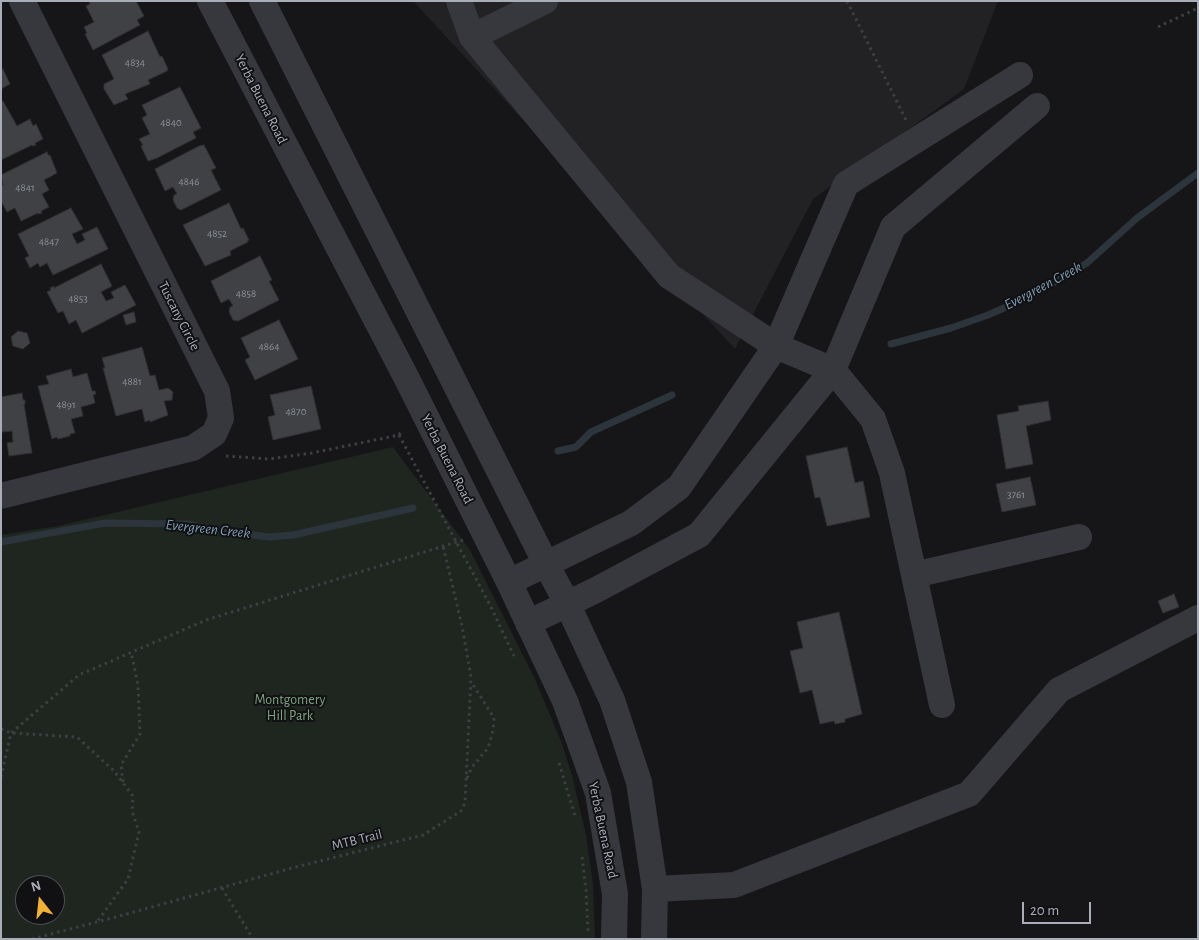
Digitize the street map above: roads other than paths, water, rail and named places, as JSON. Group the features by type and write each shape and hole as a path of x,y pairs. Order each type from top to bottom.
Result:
{"street":[{"name":"Tuscany Circle","path":"1,496 193,448 214,434 221,418 217,391 22,1"},
{"name":"Yerba Buena Road","path":"210,1 400,366 509,582 565,701 598,793 616,894 614,939"},
{"path":"262,1 567,603 612,700 639,782 655,889 654,939"},
{"path":"459,1 472,38 669,276 776,346 833,370 873,419 892,473 942,706"},
{"path":"472,38 545,1"},
{"path":"509,582 631,523 679,487 776,346 846,184 1020,75"},
{"path":"528,623 596,590 699,535 833,370 893,227 1037,106"},
{"path":"914,575 1079,537"},
{"path":"655,889 734,885 969,794 1059,690 1198,618"}],"waterway":[{"name":"Evergreen Creek","path":"891,344 951,328 988,315 1024,299 1059,280 1087,263 1137,218 1198,173"},
{"name":"Evergreen Creek","path":"558,451 576,447 591,432 672,395"},
{"name":"Evergreen Creek","path":"1,542 105,523 188,524 214,530 269,537 293,535 413,508"}],"park label":[{"name":"Montgomery Hill Park","path":"290,708"}]}
